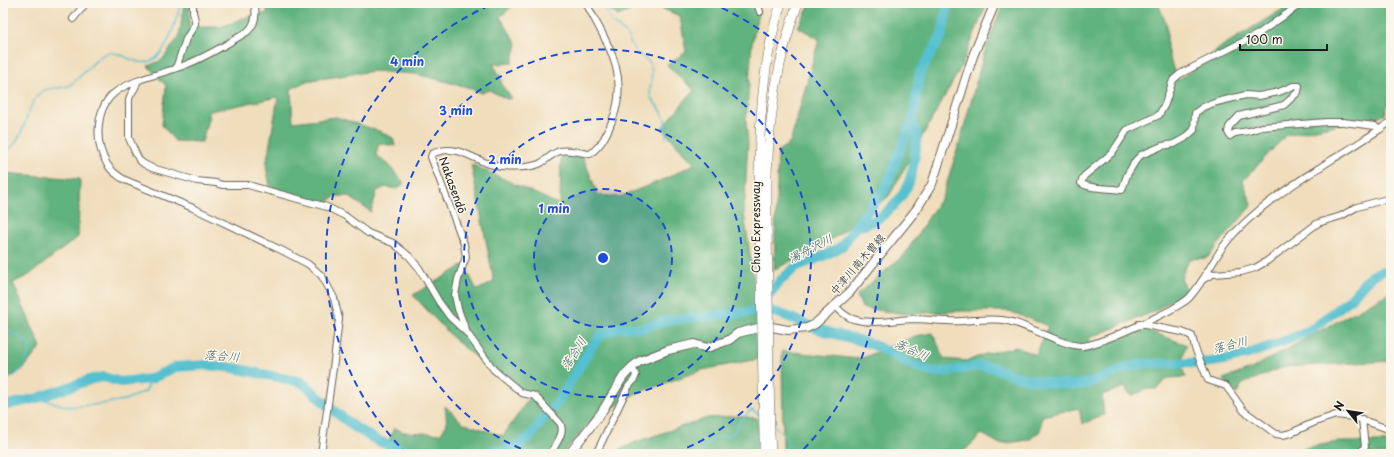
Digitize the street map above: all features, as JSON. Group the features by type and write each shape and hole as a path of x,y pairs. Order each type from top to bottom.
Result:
{"highway":[{"name":"Chuo Expressway","path":"764,454 767,435 763,173 760,136 768,51 781,3"},
{"name":"Chuo Expressway","path":"763,173 776,80 783,48 798,3"},
{"name":"Chuo Expressway","path":"767,435 771,454"}],"main road":[{"name":"中津川南木曽線","path":"569,454 601,413 623,377 640,362 668,350 694,344 708,348 729,340 738,333 758,328 772,327 788,330 811,326 850,292 916,210 932,184 973,56 995,3"}],"street":[{"path":"73,19 86,3"},
{"path":"176,68 186,39 195,24 193,3"},
{"path":"254,3 255,19 251,28 247,32 202,58 137,82 123,88 111,96 102,112 98,138 101,152 107,164 117,175 125,180 229,225 289,254 314,269 328,285 337,308 339,319 321,454"},
{"name":"Nakasendō","path":"550,454 562,432 560,423 535,396 522,393 494,370 467,333 458,309 455,295 458,279 466,257 464,244 431,157 432,154 441,150 456,150 479,161 492,165 510,167 540,164 558,152 566,150 590,154 595,150 606,136 616,113 619,83 618,73 612,53 586,3"},
{"path":"757,3 760,12"},
{"path":"1302,3 1258,34 1180,74 1173,80 1165,104 1159,115 1128,130 1112,153 1084,176 1081,183 1084,186 1089,187 1122,190 1127,175 1136,160 1147,152 1162,146 1174,144 1185,138 1194,130 1195,113 1203,107 1246,95 1259,96 1279,92 1293,86 1298,86 1298,92 1284,105 1239,116 1229,127 1228,132 1230,136 1235,133 1262,127 1327,122 1343,122 1375,126 1379,130"},
{"path":"137,82 136,87 131,93 129,99 129,138 137,156 144,164 152,168 197,181 222,185 248,185 327,207 345,216 368,233 393,243 409,256 419,268 439,302 450,317 467,333"},
{"path":"835,306 853,319 880,322 927,319 947,321 997,319 1007,320 1076,345 1083,346 1096,342 1174,308 1188,298 1203,280 1223,247 1240,227 1258,210 1290,187 1391,121"},
{"path":"1203,280 1213,274 1241,272 1255,268 1273,257 1318,223 1341,216 1357,207 1391,198"},
{"path":"1139,324 1182,332 1192,336 1195,348 1208,380 1226,386 1244,411 1276,434 1283,435 1291,433 1315,422 1336,415 1362,419 1391,430"},
{"path":"596,454 628,387 634,380 636,374 632,368"},
{"path":"1358,454 1365,447 1362,419"}],"green space":[{"path":"184,3 190,3 189,27 221,27 249,16 268,13 264,3 429,3 443,6 444,3 516,3 500,17 517,44 512,63 493,64 500,76 502,86 512,98 507,99 489,90 481,93 464,86 415,74 373,71 306,81 291,89 293,122 336,117 379,131 393,138 395,146 379,143 376,155 389,165 404,183 398,189 385,187 377,191 371,212 348,196 336,196 321,206 270,186 266,166 278,97 210,111 202,142 175,141 162,125 166,86 148,66 162,60 179,37"},
{"path":"601,3 649,3 618,16"},
{"path":"649,3 760,3 752,44 746,124 748,143 744,213 762,339 758,359 702,370 637,393 588,424 562,454 384,454 394,428 404,432 441,434 447,424 445,406 463,423 503,436 530,397 514,383 491,370 454,339 413,295 464,265 477,290 494,282 471,164 560,205 561,156 583,157 598,195 620,197 669,177 694,164 662,128 694,90 667,65 686,52 680,16"},
{"path":"811,3 987,3 961,67 889,196 837,236 774,270 778,151 790,143 819,39 798,27"},
{"path":"1003,3 1158,3 1167,26 1167,49 1177,81 1224,45 1293,3 1391,3 1391,91 1385,115 1286,135 1243,181 1252,205 1207,258 1189,259 1181,278 1187,291 1153,312 1089,338 1093,349 1141,328 1187,345 1182,361 1182,369 1186,377 1168,378 1156,389 1147,389 1131,396 1124,387 1102,395 1104,415 1082,424 1079,408 1042,416 1040,431 1029,440 1000,444 982,434 961,454 783,454 782,351 860,359 915,336 933,333 944,359 967,361 985,354 1016,347 1036,355 1048,326 1009,311 961,311 907,314 862,308 857,295 905,254 943,195 961,138 983,57"},
{"path":"3,173 80,179 78,237 29,275 13,283 41,347 22,370 3,380"},
{"path":"1391,292 1391,361 1284,367 1242,384 1237,394 1223,379 1251,369"},
{"path":"737,416 757,418 761,454 612,454 636,442 707,418"},
{"path":"1338,442 1391,442 1391,454 1295,454 1303,448"}],"waterway":[{"path":"3,157 18,138 34,101 44,90 70,85 75,82 98,58 107,53 116,53 139,62 148,62 156,58 163,51 168,42 181,3"},
{"path":"603,3 612,23 625,32 635,52 650,63 652,71 650,91 651,98 662,112 665,120 666,138"},
{"name":"湯舟沢川","path":"764,301 780,281 797,266 826,255 842,246 886,188 908,129 912,123 920,72 942,35 948,3"},
{"name":"湯舟沢川","path":"858,226 873,221 887,212 907,187 913,168 916,144 916,132 912,123"},
{"name":"落合川","path":"480,454 512,449 530,437 544,417 556,405 591,348 602,334 620,327 641,328 670,320 765,310 782,314 812,327 869,343 928,371 949,372 969,367 983,366 1030,379 1074,385 1090,383 1136,365 1155,363 1212,362 1248,354 1272,346 1311,330 1347,302 1371,277 1377,273 1391,270"},
{"path":"3,326 27,342 30,346 27,359 22,369 3,383"},
{"name":"落合川","path":"3,406 38,398 92,379 104,377 120,382 151,379 175,367 207,365 234,368 301,382 329,407 356,428 376,440 405,451 422,454"},
{"path":"38,398 69,407 125,400 146,391 151,379"},
{"path":"701,454 709,442 715,438 732,434 740,421 751,410 760,415"},
{"path":"773,425 786,437 789,454"}]}
